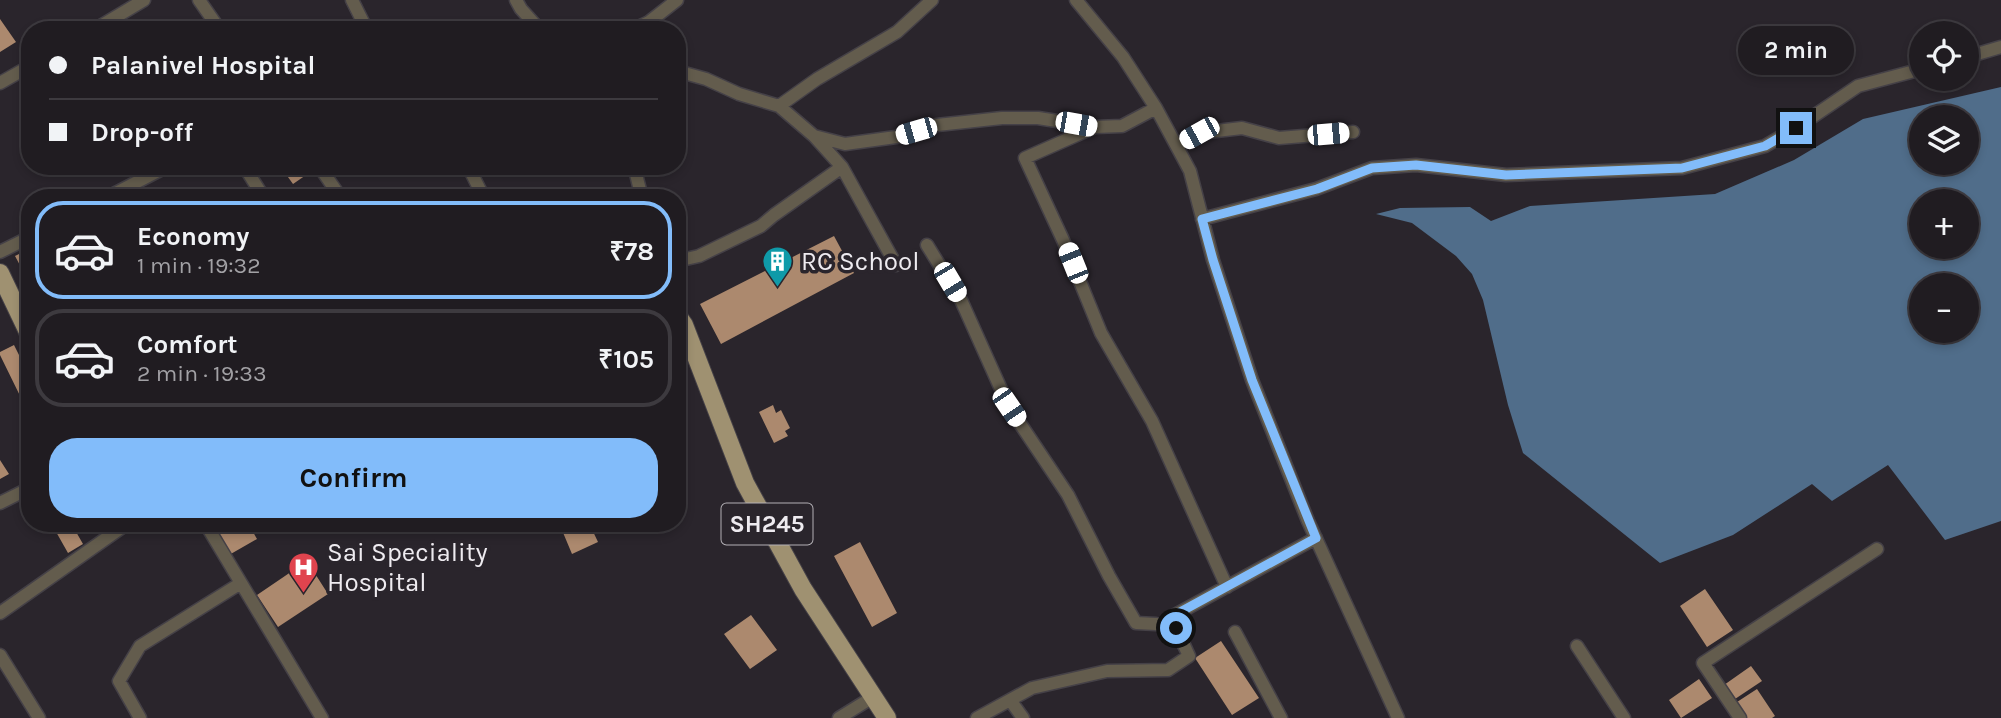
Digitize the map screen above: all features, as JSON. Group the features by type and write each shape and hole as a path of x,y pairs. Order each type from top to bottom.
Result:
{"main road":[{"path":"0,273 21,317"},
{"name":"SH245","path":"686,330 745,483 803,589 887,718"}],"street":[{"path":"109,21 144,0"},
{"path":"199,0 214,21"},
{"path":"352,0 362,21"},
{"path":"516,0 532,21"},
{"path":"654,21 677,0"},
{"path":"779,106 817,79 897,32 932,0"},
{"path":"1076,0 1124,57 1156,108 1190,171 1213,260 1252,380 1316,538 1398,718"},
{"path":"1979,53 2001,47"},
{"path":"0,83 21,71"},
{"path":"1202,219 1317,189 1372,168 1416,165 1506,175 1682,168 1765,146 1858,86 1909,72"},
{"path":"686,73 779,106 814,135 842,167 896,265"},
{"path":"814,135 845,144 896,137 937,125 1002,118 1038,118 1095,127 1122,126 1156,108"},
{"path":"1095,127 1025,158 1063,240 1101,333 1152,421 1227,587"},
{"path":"1177,146 1199,133 1242,128 1279,138 1353,132"},
{"path":"686,259 699,256 761,226 842,167"},
{"path":"123,189 151,175"},
{"path":"0,252 21,242"},
{"path":"927,245 961,300 1009,407 1068,495 1136,623 1176,628"},
{"path":"0,503 21,492"},
{"path":"0,613 115,532"},
{"path":"210,532 322,718"},
{"path":"977,718 1032,688 1107,671 1168,670 1189,656 1171,617 1316,538"},
{"path":"1740,718 1703,663 1877,549"},
{"path":"140,718 119,681 139,646 241,583"},
{"path":"1235,632 1281,718"},
{"path":"1577,646 1624,718"},
{"path":"0,655 39,718"},
{"path":"839,718 873,697"},
{"path":"1010,700 1023,718"}],"water":[{"path":"2001,87 2001,521 1945,540 1888,465 1832,501 1812,484 1733,535 1660,563 1523,453 1508,405 1483,300 1472,274 1456,256 1412,223 1376,214 1400,208 1470,207 1491,221 1530,206 1715,194 1794,160 1863,119 1909,108 1909,175 1979,175 1979,105 1923,105"}],"building":[{"path":"0,19 16,42 0,52"},
{"path":"286,175 306,175 293,184"},
{"name":"RC School","path":"834,236 854,273 721,344 700,304"},
{"path":"21,253 21,267 15,256"},
{"path":"14,345 21,359 21,398 0,355 0,352"},
{"path":"773,405 776,413 781,410 790,428 785,431 788,436 774,443 759,412"},
{"path":"0,460 9,474 0,479"},
{"path":"56,532 76,532 83,544 68,553"},
{"path":"217,532 253,532 257,539 229,555"},
{"path":"563,532 593,532 598,542 572,554"},
{"path":"860,542 897,613 872,627 834,556"},
{"path":"307,561 328,594 278,627 257,595"},
{"path":"1705,589 1733,630 1707,647 1680,606"},
{"path":"751,615 777,650 750,669 724,634"},
{"path":"1221,641 1259,698 1232,715 1195,658"},
{"path":"1751,666 1762,681 1735,699 1724,685"},
{"path":"1699,679 1712,698 1681,718 1669,700"},
{"path":"1757,689 1775,716 1772,718 1747,718 1737,702"}],"place":[{"name":"RC School","path":"778,288"},
{"name":"Sai Speciality Hospital","path":"304,594"}],"route":[{"path":"1176,628 1171,617 1316,538 1252,380 1202,219 1317,189 1372,168 1416,165 1506,175 1682,168 1765,146 1796,128"}]}
